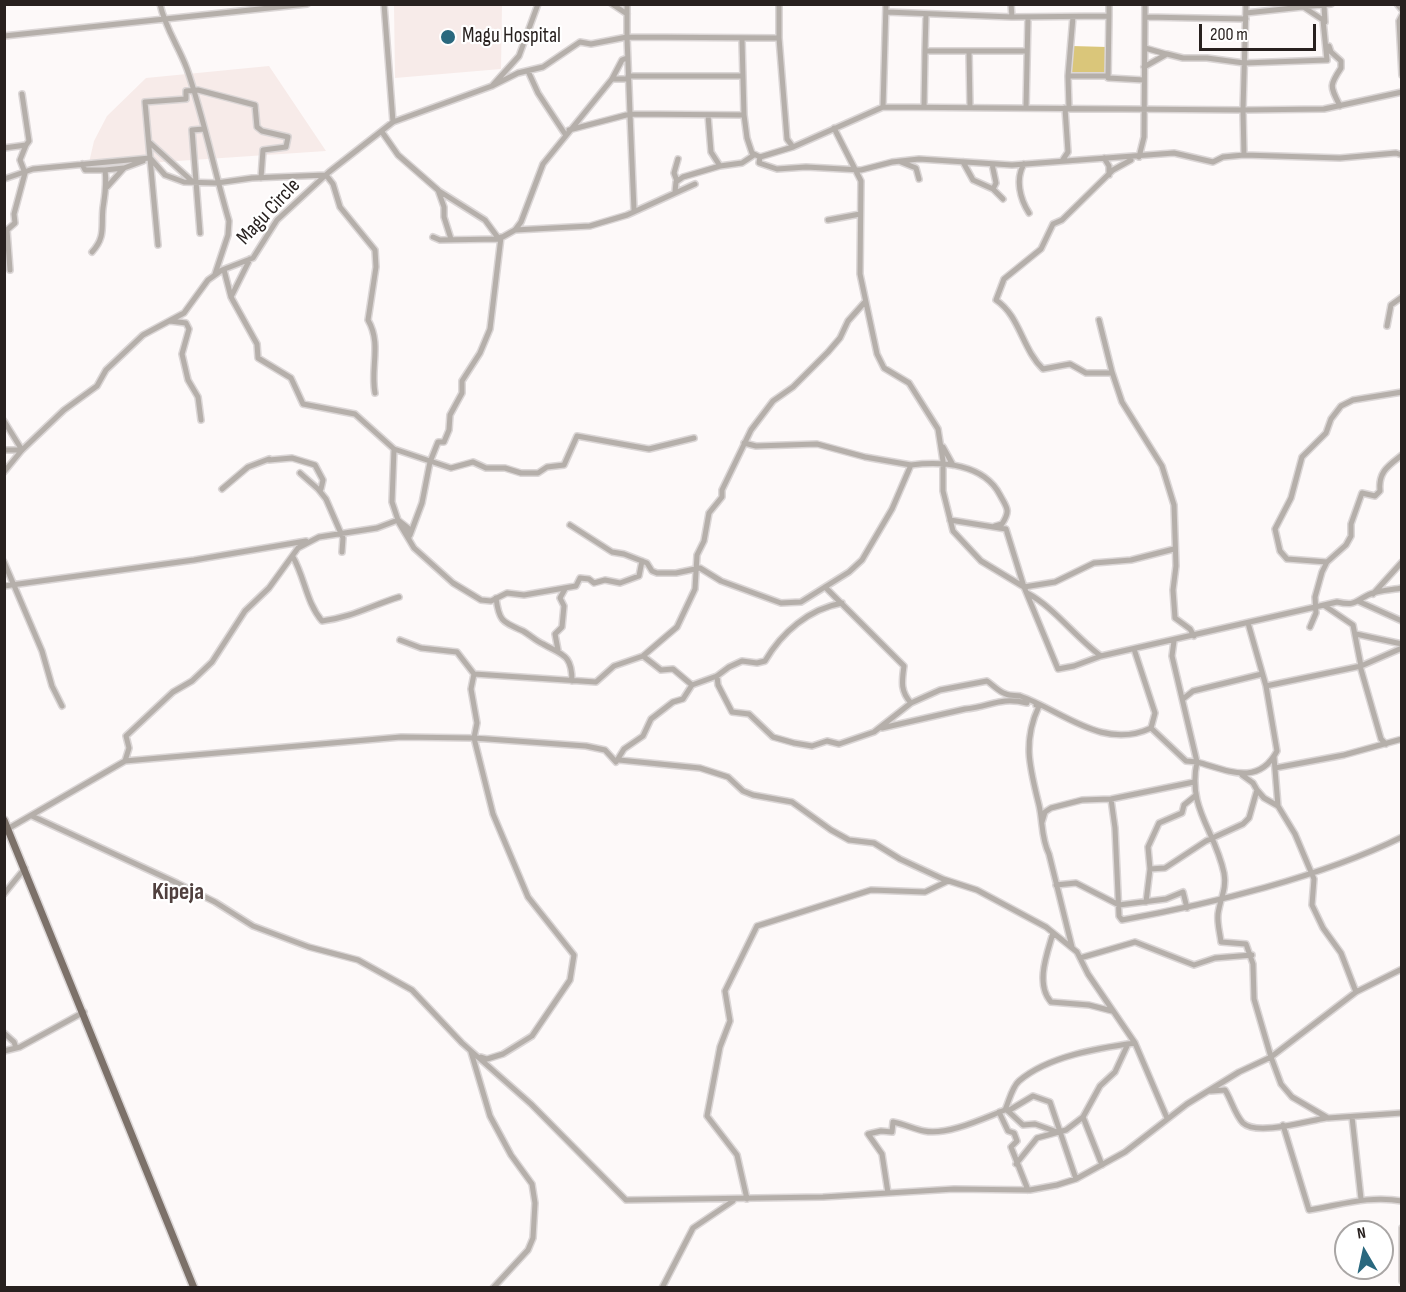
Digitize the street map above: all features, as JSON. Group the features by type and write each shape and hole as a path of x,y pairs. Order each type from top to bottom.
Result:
{"main road":[{"path":"4,820 6,830 25,868 194,1287"}],"street":[{"path":"160,4 163,19 187,69 192,90 201,110 217,183 229,221 228,235 214,276"},
{"path":"4,36 307,4"},
{"path":"384,4 393,122 543,67 580,42 591,45 627,37 742,40 778,38"},
{"path":"492,86 519,56 538,4"},
{"path":"612,4 627,14"},
{"path":"627,4 627,58 634,210"},
{"path":"779,4 778,38 787,139 793,147"},
{"path":"883,107 886,4"},
{"path":"1011,4 1012,17"},
{"path":"1108,76 1109,4"},
{"path":"1112,373 1086,374 1070,364 1062,363 1043,369 1034,361 1029,348 1020,337 1015,321 996,300 1004,279 1041,249 1053,224 1062,220 1109,175 1137,157 1144,137 1145,4"},
{"path":"1244,155 1246,4"},
{"path":"1397,4 1401,13 1399,21 1401,75"},
{"path":"1145,17 1246,16 1300,6 1328,5 1331,52 1341,61 1341,68 1332,80 1331,86 1340,106"},
{"path":"1145,48 1183,58 1207,58 1244,63 1327,60 1323,20 1300,6"},
{"path":"886,12 1012,17 1109,16"},
{"path":"924,107 926,15"},
{"path":"1062,161 1068,152 1068,76 1073,16"},
{"path":"1026,108 1028,17"},
{"path":"742,40 744,115 747,138 759,163 777,169 806,167 855,170 899,161 1024,164 1174,153 1213,162 1223,157 1244,155 1340,158 1401,154"},
{"path":"925,51 1026,51"},
{"path":"969,52 970,107"},
{"path":"1144,67 1167,54"},
{"path":"515,230 521,222 543,164 612,79 622,60 627,58"},
{"path":"528,71 538,93 567,132"},
{"path":"612,79 743,76"},
{"path":"1068,76 1108,76 1144,80"},
{"path":"158,245 145,102 186,99 186,91 192,90 255,105 258,127 262,131 288,137 286,147 263,150 261,178"},
{"path":"677,181 683,177 720,166 793,147 883,107 1144,110 1324,109 1401,92"},
{"path":"10,270 6,231 15,223 25,173 20,160 29,135 22,94"},
{"path":"567,132 630,114 744,115"},
{"path":"708,116 711,152 720,166"},
{"name":"Magu Circle","path":"4,472 22,450 64,410 97,386 106,370 143,335 184,313 214,276 250,259 277,220 326,175 393,122"},
{"path":"834,128 861,181 860,274 874,344 884,368 909,383 938,429 953,465"},
{"path":"200,233 192,130 204,129"},
{"path":"382,132 398,155 438,190 485,220 500,238 490,329 480,353 462,381 462,393 450,415 446,438 444,442 438,442 430,462 422,503 415,517 409,540"},
{"path":"149,142 195,182"},
{"path":"4,148 26,145"},
{"path":"1068,152 1074,160"},
{"path":"150,158 165,175 195,182 217,183 326,175 333,184 345,214 357,225 375,250 375,277 368,320 373,330 377,356 372,379 375,393"},
{"path":"4,179 33,169 150,158"},
{"path":"82,164 85,170 105,170 124,168 150,158"},
{"path":"1104,158 1109,166 1109,175"},
{"path":"675,192 677,181 674,173 678,159"},
{"path":"899,161 916,168 919,179"},
{"path":"963,162 973,180 993,189 1003,199"},
{"path":"992,164 996,183 993,189"},
{"path":"1024,164 1020,175 1019,197 1029,213"},
{"path":"107,187 124,168"},
{"path":"92,252 100,243 103,234 103,207 107,187 105,170"},
{"path":"434,237 500,238 515,230 590,226 695,184"},
{"path":"438,190 451,239"},
{"path":"828,220 860,214"},
{"path":"231,297 250,259"},
{"path":"224,270 231,297 257,344 258,358 291,378 303,404 355,414 394,449 430,462 451,468 473,462 486,468 505,468 521,473 538,473 547,467 564,465 577,436 649,449 694,438"},
{"path":"1387,326 1391,305 1401,297"},
{"path":"400,640 421,648 457,652 474,674 572,681 596,682 614,666 643,656 677,627 691,598 697,569 697,555 704,541 709,513 722,497 722,490 744,442 773,401 816,366 840,338 848,321 864,303"},
{"path":"1100,320 1112,373 1122,402 1162,466 1174,505 1175,618 1190,629 1194,636"},
{"path":"169,321 186,323 189,329 182,354 188,380 198,397 201,420"},
{"path":"1327,562 1287,559 1280,551 1275,529 1291,498 1302,457 1326,433 1341,406 1353,400 1401,392"},
{"path":"4,421 22,450"},
{"path":"744,442 756,446 817,444 865,457 911,465 943,462 980,472 997,488 1008,506 1008,514 1002,524 995,526"},
{"path":"942,442 943,491 953,531 981,561 1038,599 1068,630 1101,656"},
{"path":"394,449 392,502 398,520 409,540 426,561 453,583 481,600 490,601 507,593 524,595 565,589 576,586 580,578 589,579 594,583 630,580 639,576 642,561"},
{"path":"4,450 22,450"},
{"path":"1311,627 1317,613 1315,597 1327,562 1346,545 1351,536 1351,524 1362,493 1375,496 1380,491 1378,478 1401,455"},
{"path":"222,489 248,467 269,459 292,458 315,465 323,480 321,489 318,489"},
{"path":"570,525 612,552 642,561 657,573 676,573 700,568 721,581 781,603 801,602 862,560 892,509 911,465"},
{"path":"300,474 326,499 341,534 342,552"},
{"path":"4,586 194,560 310,541 377,528 398,520"},
{"path":"950,520 995,526 1006,530 1009,534 1017,572 1058,669 1101,656 1323,605 1337,602 1348,604 1359,602 1373,594 1401,588"},
{"path":"125,761 129,748 126,736 173,692 192,681 212,662 245,611 269,588 298,548 310,541"},
{"path":"1025,590 1055,582 1094,563 1131,560 1174,549"},
{"path":"293,557 301,571 312,609 322,621 357,615 371,606 399,597"},
{"path":"4,562 42,651 52,686 62,706"},
{"path":"1373,594 1401,562"},
{"path":"825,587 879,644 904,666 900,681 911,703"},
{"path":"565,589 560,598 564,606 562,627 555,634 558,650 570,665 572,681"},
{"path":"496,598 498,613 511,628 523,631 544,645 558,650"},
{"path":"1359,602 1401,621"},
{"path":"619,760 624,749 643,736 651,719 673,702 682,699 692,685 717,676 742,661 757,663 765,661 771,648 807,616 825,606 842,603"},
{"path":"1323,605 1353,625 1361,666 1381,739 1386,744"},
{"path":"1242,775 1262,768 1278,751 1266,686 1248,623"},
{"path":"1356,634 1401,646"},
{"path":"1174,641 1172,656 1197,762 1194,782 1195,796 1213,837 1224,873 1224,898 1218,912 1221,942 1246,944 1252,955 1254,999 1270,1057 1281,1084 1292,1097 1328,1118"},
{"path":"1266,686 1361,666 1401,646"},
{"path":"1134,649 1155,713 1150,728"},
{"path":"643,656 661,670 674,669 692,685"},
{"path":"474,674 471,689 477,723 474,738 493,814 510,858 532,903 574,955 570,980 532,1036 495,1057 487,1059 475,1054"},
{"path":"1183,699 1193,691 1262,674"},
{"path":"717,676 718,685 732,712 749,714 773,737 812,746 827,741 838,744 878,729 978,708 1001,700 1010,699 1039,706"},
{"path":"878,729 911,703 940,690 987,681 1003,694 1018,695 1078,724 1109,734 1132,734 1150,728"},
{"path":"1039,706 1029,730 1031,776 1042,824 1042,840 1049,854 1072,948"},
{"path":"1150,728 1186,761 1242,775 1253,783 1264,798 1278,806"},
{"path":"6,830 125,761 400,737 474,738 586,746 605,750 616,762 619,760 681,764 714,771 728,777 743,791 753,795 792,802 849,840 874,843 900,859 1000,901 1053,933 1072,948 1080,958 1131,1044 1167,1118"},
{"path":"1275,768 1401,740"},
{"path":"1274,757 1278,806 1295,834 1314,879 1312,905 1323,928 1341,953 1356,992"},
{"path":"1042,824 1045,812 1051,808 1082,800 1111,798 1194,782"},
{"path":"1150,869 1165,868 1213,837 1243,824 1248,818 1257,790"},
{"path":"1146,902 1150,869 1148,847 1159,823 1178,817 1184,805 1195,796"},
{"path":"1111,798 1119,919 1122,920 1187,908 1224,898 1365,855 1401,837"},
{"path":"32,816 187,888 253,926 365,964 412,990 475,1054 531,1104 626,1200 735,1200 954,1189 1028,1190 1076,1179 1125,1152 1167,1118 1206,1093 1270,1057 1356,992 1401,969"},
{"path":"4,894 25,868"},
{"path":"747,1199 737,1155 707,1116 720,1047 730,1021 725,991 757,926 871,890 925,892 948,881"},
{"path":"1056,885 1076,883 1119,905 1166,899 1181,892 1187,908"},
{"path":"1053,933 1043,968 1045,996 1051,1002 1089,1005 1112,1011"},
{"path":"1080,958 1135,942 1194,965 1215,958 1252,955"},
{"path":"4,1051 16,1048 84,1012"},
{"path":"4,1033 14,1042 16,1048"},
{"path":"1007,1109 1017,1082 1034,1071 1087,1050 1131,1044"},
{"path":"1016,1164 1037,1138 1059,1132 1083,1118 1100,1086 1115,1072 1131,1044"},
{"path":"467,1046 474,1059 490,1116 511,1155 532,1184 535,1203 533,1238 528,1250 493,1287"},
{"path":"1206,1093 1225,1090 1242,1122 1251,1127 1328,1118 1401,1113"},
{"path":"888,1193 882,1154 868,1134 880,1131 892,1132 893,1122 933,1132 963,1126 1034,1096 1050,1102 1076,1179"},
{"path":"1007,1109 1023,1125 1035,1124 1059,1132"},
{"path":"999,1112 1008,1131 1014,1133 1017,1141 1011,1147 1028,1190"},
{"path":"1352,1117 1361,1199"},
{"path":"1083,1118 1102,1165"},
{"path":"1283,1125 1308,1210 1348,1204 1361,1199 1382,1198 1401,1201"},
{"path":"662,1287 693,1228 735,1200"},
{"path":"1401,1228 1401,1281"}],"shaded area":[{"name":"Magu Hospital","path":"394,5 502,5 501,69 395,78"},
{"path":"1072,46 1107,47 1108,76 1070,75"},
{"path":"269,66 326,151 88,167 94,141 107,116 146,78"}],"place":[{"name":"Magu Hospital","path":"448,37"}],"district":[{"name":"Kipeja","path":"178,893"}]}
